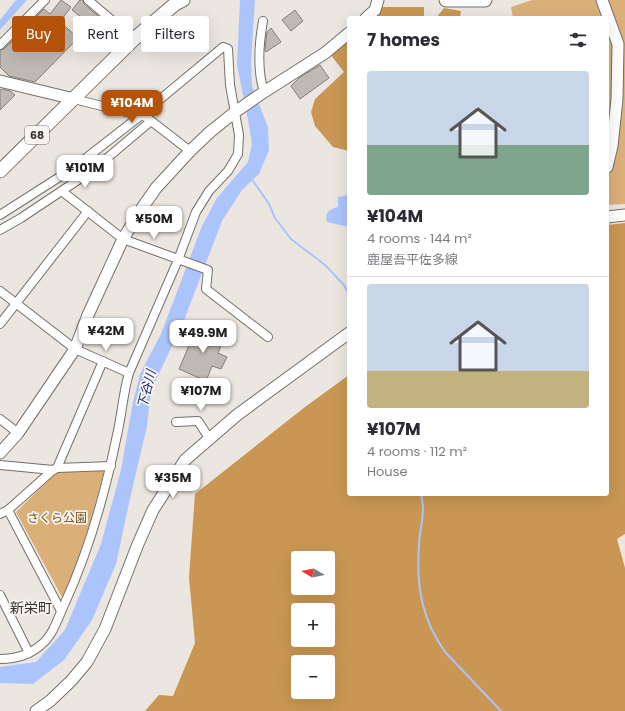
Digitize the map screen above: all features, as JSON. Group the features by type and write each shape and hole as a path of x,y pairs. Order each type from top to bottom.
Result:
{"main road":[{"path":"446,0 485,0"},
{"name":"68","path":"0,171 134,39 179,1"}],"street":[{"path":"0,45 45,0"},
{"path":"88,0 134,39"},
{"path":"368,16 375,10 378,0"},
{"path":"602,0 608,16"},
{"path":"609,19 618,44 617,99 612,146 609,159"},
{"path":"263,21 261,34 261,82 264,92"},
{"path":"0,453 18,433 75,349 88,315 123,239 156,188 190,150 210,132 264,92 326,53 347,35"},
{"path":"0,215 72,169 140,116 223,47 228,49 230,84 239,135 238,154 228,171 209,191 196,212 178,260 129,373 124,391 111,466 94,529 77,578 52,632 42,644 29,653 14,659 0,659"},
{"path":"0,81 146,118 190,150"},
{"path":"0,230 63,192 93,170 151,121"},
{"path":"63,192 123,239 208,270 206,289 268,337"},
{"path":"0,324 88,211"},
{"path":"609,217 625,215"},
{"path":"0,291 75,349 129,373"},
{"path":"36,711 50,701 71,681 87,662 105,629 153,510 185,460 237,415 347,334"},
{"path":"0,514 8,510 55,469 103,361"},
{"path":"0,419 18,433"},
{"path":"176,422 198,421 209,438"},
{"path":"0,465 55,469 111,466"},
{"path":"8,510 61,610"},
{"path":"0,595 29,653"}],"green space":[{"path":"532,0 625,0 625,204 609,205 609,16 513,16 511,7"},
{"name":"さくら公園","path":"104,471 86,536 63,599 16,512 57,472"}],"shaded area":[{"path":"379,7 424,7 424,16 370,16"},
{"path":"444,8 461,11 460,16 438,16"},
{"path":"347,37 347,150 333,147 315,126 311,112 315,99 344,72 330,54"},
{"path":"625,223 625,534 617,539 625,568 625,711 145,711 159,695 173,696 195,643 189,577 195,494 305,407 347,376 347,496 609,496 609,225"}],"water":[{"path":"16,0 27,0 0,30 0,20"},
{"name":"下谷川","path":"240,0 255,0 251,63 252,86 268,127 269,150 259,174 242,190 222,221 183,323 151,390 147,426 116,564 92,620 64,660 33,684 0,683 0,667 36,662 65,630 101,544 121,470 133,402 140,374 161,334 202,226 217,198 248,162 252,144 237,65"},
{"path":"347,195 347,227 327,222 326,219 328,212 338,207 338,197"}],"building":[{"path":"61,0 71,7 64,16 37,16 44,9 50,14"},
{"path":"80,0 83,0 84,4 98,16 80,16 72,10"},
{"path":"295,10 303,21 291,31 282,20"},
{"path":"65,26 73,34 73,43 65,51"},
{"path":"271,28 281,42 266,52 267,32"},
{"path":"12,41 12,52 64,52 35,82 9,76 0,67 0,50 4,49"},
{"path":"320,65 329,78 300,99 291,86 300,77"},
{"path":"0,90 10,91 15,95 0,110"},
{"path":"198,325 224,337 218,353 227,357 221,369 212,366 206,381 179,369"}],"waterway":[{"path":"251,178 269,204 275,218 291,239 325,265 344,285 347,291"},
{"path":"421,496 423,509 418,561 420,589 426,616 438,641 446,653 501,711"}],"district":[{"name":"新栄町","path":"31,608"}]}
